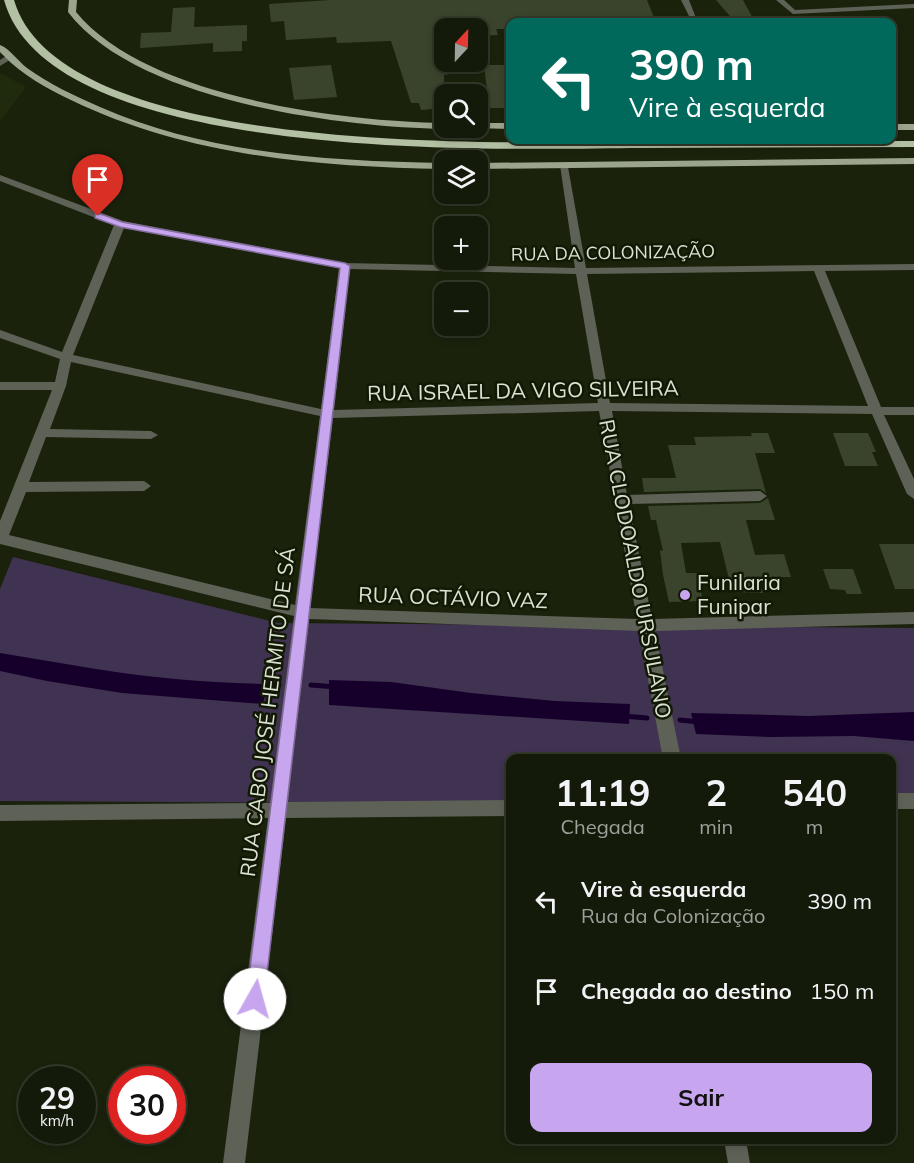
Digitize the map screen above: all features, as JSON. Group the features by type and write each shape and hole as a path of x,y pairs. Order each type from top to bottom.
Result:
{"highway":[{"path":"9,0 15,19 26,38 53,59 92,83 117,94 170,111 235,126 305,137 394,145 914,144"},
{"path":"730,145 743,144"}],"main road":[{"path":"73,0 72,12 83,28 101,44 129,60 188,84 241,101 295,113 359,122 434,126"},
{"path":"0,47 4,61 83,105 138,124 204,142 272,154 336,161 434,166"},
{"path":"488,126 506,126"},
{"path":"896,127 914,127"},
{"path":"488,166 914,161"}],"street":[{"path":"685,0 693,16"},
{"path":"780,0 793,12 914,6"},
{"name":"RUA CLODOALDO URSULANO","path":"564,166 604,408 671,754"},
{"name":"RUA DA COLONIZAÇÃO","path":"0,179 120,224 345,266 581,271 914,267"},
{"path":"0,538 60,386 66,357 120,224"},
{"name":"RUA CABO JOSÉ HERMITO DE SÁ","path":"234,1163 304,613 345,266"},
{"path":"818,267 876,410 914,494"},
{"name":"RUA ISRAEL DA VIGO SILVEIRA","path":"0,334 66,357 328,414 604,408 914,411"},
{"path":"0,386 60,386"},
{"path":"42,433 151,435"},
{"path":"21,487 144,486"},
{"path":"621,500 759,496"},
{"name":"RUA OCTÁVIO VAZ","path":"0,538 304,613 645,625 914,618"},
{"path":"896,801 914,801"},
{"path":"0,813 506,808"},
{"path":"736,1144 739,1163"}],"shaded area":[{"path":"0,73 26,87 0,121"},
{"path":"13,557 278,623 914,628 914,806 896,806 896,754 506,754 506,804 0,801 0,589"},
{"path":"0,653 139,675 268,684 263,704 122,693 0,671"},
{"path":"329,680 391,682 555,701 630,704 629,724 329,705"},
{"path":"914,712 914,741 854,736 769,737 696,734 691,713 809,716"}],"building":[{"path":"330,0 647,0 654,18 506,18 506,29 496,29 498,35 488,35 488,18 434,18 434,72 449,72 450,74 444,75 444,84 434,84 434,109 421,110 419,103 411,103 391,41 337,43 336,37 286,40 284,21 271,22 269,4"},
{"path":"716,0 743,0 753,18 732,18"},
{"path":"195,7 194,27 247,25 247,41 242,41 242,51 213,52 213,43 140,48 141,33 171,32 173,8"},
{"path":"331,65 337,97 294,100 289,68"},
{"path":"488,65 506,65 506,108 489,108 485,72 488,72"},
{"path":"751,433 768,433 775,453 755,453 766,493 760,489 644,492 642,478 676,478 668,445 696,445 694,437 752,436"},
{"path":"833,433 868,433 876,452 872,452 878,466 845,466"},
{"path":"768,498 775,520 746,520 755,555 784,554 791,577 758,577 763,593 732,592 720,542 681,543 686,573 697,573 703,601 669,602 660,550 663,551 656,520 651,520 648,506 760,503"},
{"path":"879,544 914,544 914,589 895,589"},
{"path":"823,569 853,569 862,594 847,594 845,590 830,589"}],"waterway":[{"path":"263,687 279,685"},
{"path":"311,685 336,687"},
{"path":"623,716 647,718"},
{"path":"680,720 699,722"}],"place":[{"name":"Funilaria Funipar","path":"685,595"}],"route":[{"path":"98,216 120,224 345,266 255,999"}]}
